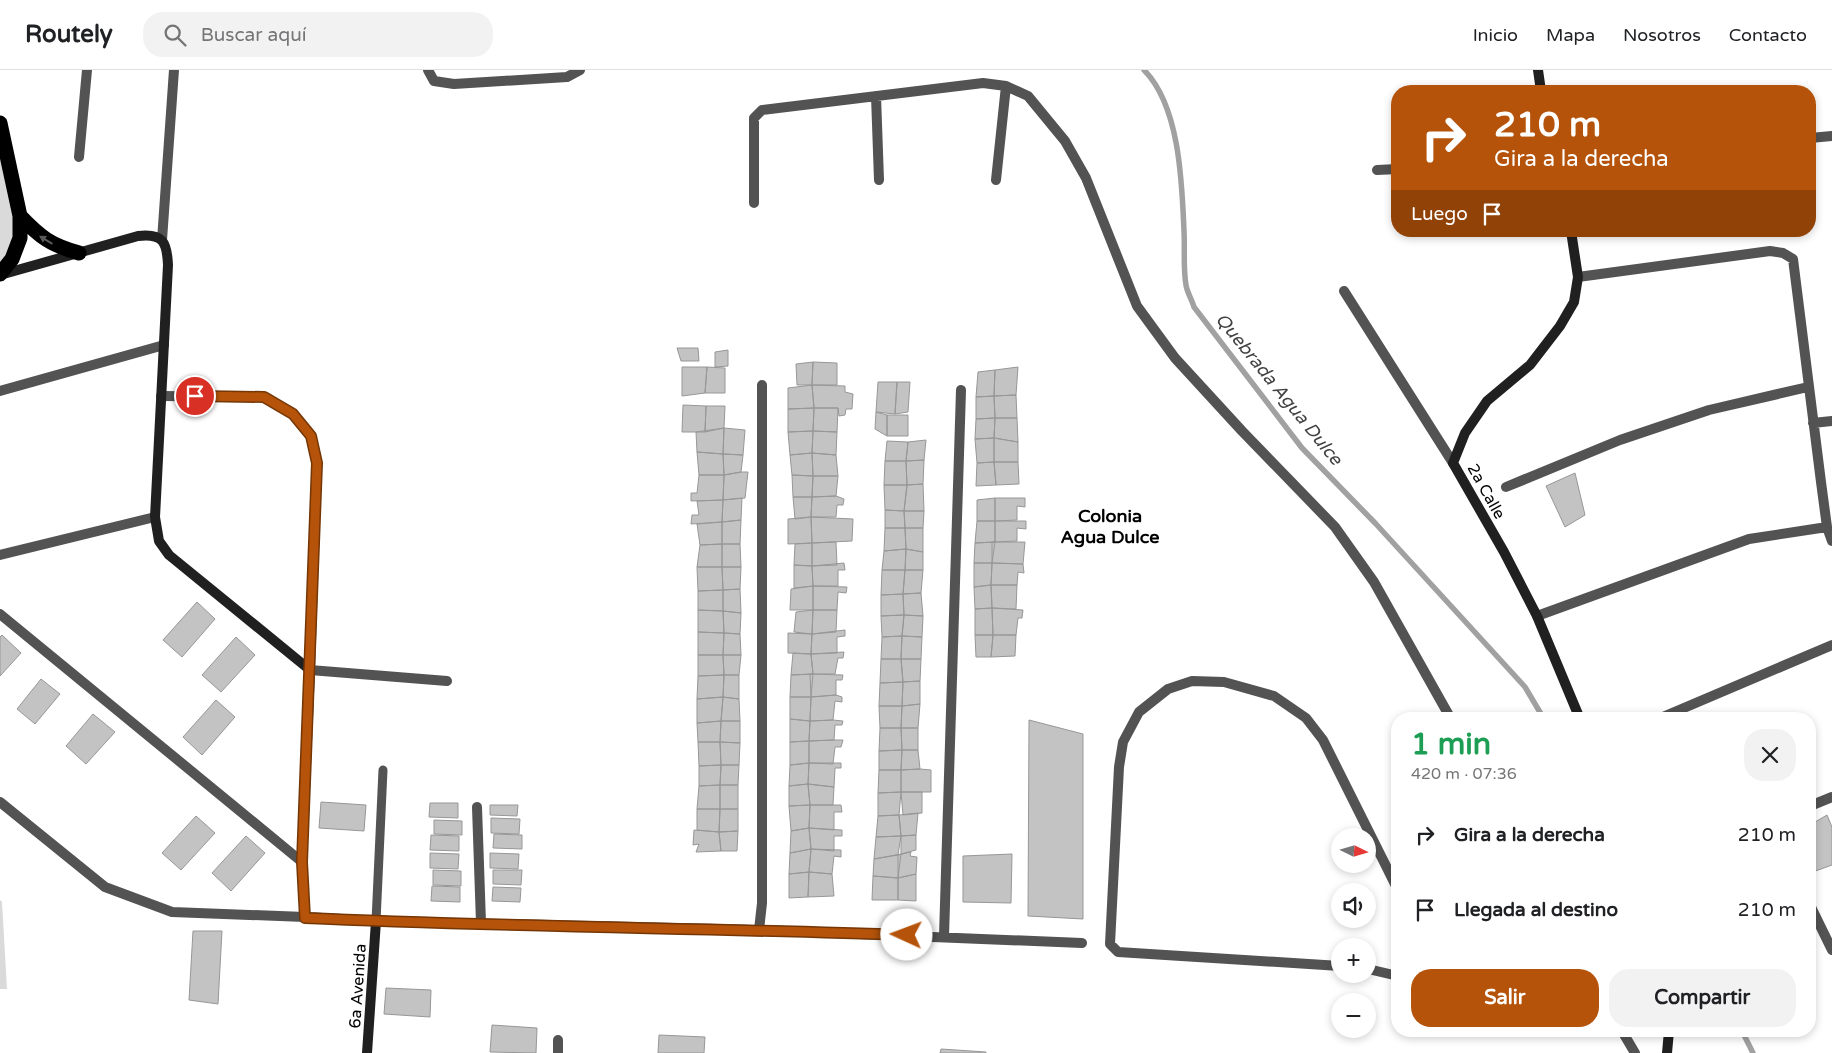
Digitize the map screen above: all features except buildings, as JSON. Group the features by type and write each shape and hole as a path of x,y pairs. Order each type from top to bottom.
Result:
{"highway":[{"path":"0,123 20,216 20,238 12,259 0,274"},
{"path":"20,216 38,235 57,246 79,253"}],"street":[{"path":"79,157 86,70"},
{"path":"174,70 162,240 168,251 168,265 155,517 159,541 169,555 310,670 447,681"},
{"path":"428,70 434,81 454,84 567,77 580,70"},
{"path":"1538,70 1540,85"},
{"path":"754,203 754,118 762,110 982,84 1006,86 1028,96 1065,141 1086,178 1137,306 1175,358 1242,431 1335,527 1379,589 1447,712"},
{"path":"996,180 1006,86"},
{"path":"876,96 879,180"},
{"path":"1816,137 1832,136"},
{"path":"1377,170 1391,169"},
{"path":"0,274 138,236 151,234 162,240"},
{"path":"1453,463 1465,433 1487,401 1530,365 1560,326 1574,302 1578,277 1572,237"},
{"path":"1578,277 1770,251 1783,252 1793,259 1827,526 1832,540"},
{"name":"2a Calle","path":"1344,291 1453,463 1504,552 1537,616 1577,712"},
{"path":"0,390 164,344"},
{"path":"759,930 762,903 762,385"},
{"path":"1506,487 1620,440 1709,410 1808,387"},
{"path":"944,936 961,390"},
{"path":"161,396 264,397 293,414 311,436 317,463 302,862 305,918"},
{"path":"1813,423 1832,421"},
{"path":"0,555 155,517"},
{"path":"1537,616 1749,539 1827,526"},
{"path":"0,614 302,862"},
{"path":"1674,712 1832,645"},
{"path":"1331,965 1118,952 1110,944 1119,767 1123,742 1139,712 1168,689 1192,681 1224,682 1274,696 1306,718 1322,740 1391,876"},
{"path":"1816,804 1832,797"},
{"path":"0,802 105,887 172,912 376,921 944,936 1082,943"},
{"path":"477,807 481,923"},
{"path":"1816,917 1832,950"},
{"name":"6a Avenida","path":"367,1053 376,921"},
{"path":"1376,971 1391,974"},
{"path":"1626,1037 1635,1053"},
{"path":"1668,1053 1669,1037"},
{"path":"558,1040 558,1053"}],"lane":[{"path":"376,921 383,770"}],"shaded area":[{"path":"0,123 20,216 0,274"},
{"path":"0,900 2,902 7,989 0,989"}],"waterway":[{"name":"Quebrada Agua Dulce","path":"1144,70 1156,85 1165,104 1177,146 1182,191 1185,279 1194,307 1302,448 1376,524 1525,687 1540,712"},
{"name":"Quebrada Agua Dulce","path":"1745,1037 1753,1053"}],"district":[{"name":"Colonia Agua Dulce","path":"1110,526"}],"route":[{"path":"195,396 264,397 293,414 311,436 317,463 302,862 305,918 907,935"}]}
